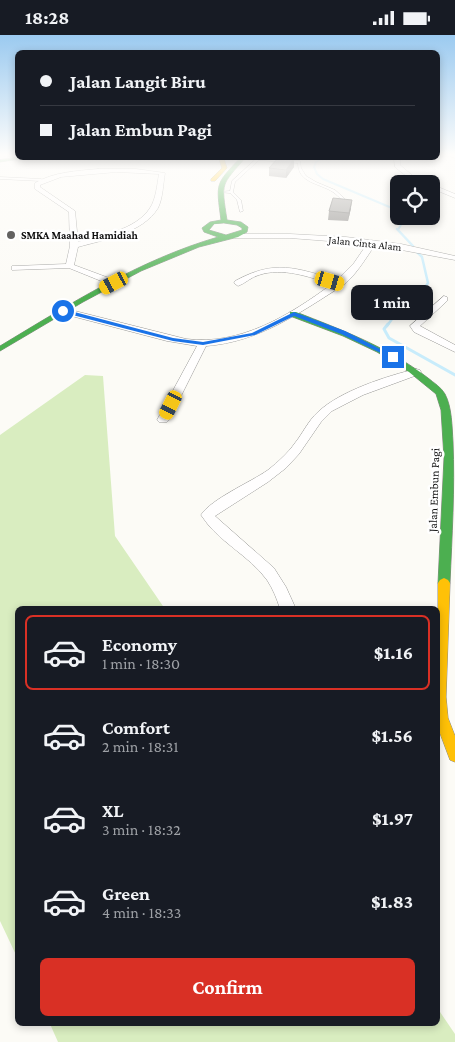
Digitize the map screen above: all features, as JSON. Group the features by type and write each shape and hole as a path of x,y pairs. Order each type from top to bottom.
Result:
{"main road":[{"path":"208,226 224,221 236,222 244,226 245,231 230,236 212,235 208,226 210,201"},
{"path":"224,221 226,201"},
{"name":"Jalan Cinta Alam","path":"188,247 208,226"},
{"name":"Jalan Cinta Alam","path":"0,349 114,283 188,247 230,236"},
{"name":"Jalan Embun Pagi","path":"294,314 343,333 393,357 416,372 440,393 449,418 453,468 440,637"},
{"name":"Jalan Embun Pagi","path":"440,720 455,755"}],"street":[{"path":"57,201 72,211 74,246 70,267"},
{"path":"74,246 135,224 148,215 155,206 156,201"},
{"name":"Jalan Cinta Alam","path":"244,226 273,234"},
{"name":"Jalan Cinta Alam","path":"230,236 273,234 372,243 420,249 455,258"},
{"path":"63,311 173,339 203,343 253,334 294,314 340,284 358,266 372,243"},
{"path":"15,268 70,267 114,283"},
{"path":"238,283 255,273 275,270 300,272 340,284"},
{"path":"444,299 415,326 418,331 455,349"},
{"path":"163,421 203,343"},
{"path":"286,606 267,569 240,544 211,522 208,515 214,509 265,479 291,456 314,422 327,409 416,372"}],"lane":[{"path":"239,201 241,211"}],"green space":[{"path":"85,375 103,376 115,536 163,606 15,606 15,953 0,921 0,435"},
{"path":"440,1012 455,1034 455,1042 58,1042 51,1026 440,1026"}],"building":[{"path":"332,201 352,201 349,213 329,211"}],"waterway":[{"path":"375,201 390,207"},
{"path":"398,230 401,225"},
{"path":"397,229 413,246"},
{"path":"387,326 392,319 412,306 428,283 422,257 417,252"},
{"path":"388,324 384,329 389,338 455,375"}],"traffic: fast":[{"path":"221,201 224,221"},
{"path":"224,221 239,223 245,227 245,231 226,237 206,231 205,228 212,223 224,221"},
{"path":"0,349 81,301 139,270 168,256 226,237"},
{"path":"293,314 363,342 397,360 440,393 445,410 449,458 444,583"}],"traffic: slow":[{"path":"440,674 444,583"},
{"path":"440,708 441,718 455,755"}],"place":[{"name":"SMKA Maahad Hamidiah","path":"11,235"}],"route":[{"path":"63,311 173,339 203,343 229,340 253,334 294,314 343,333 393,357"}]}
